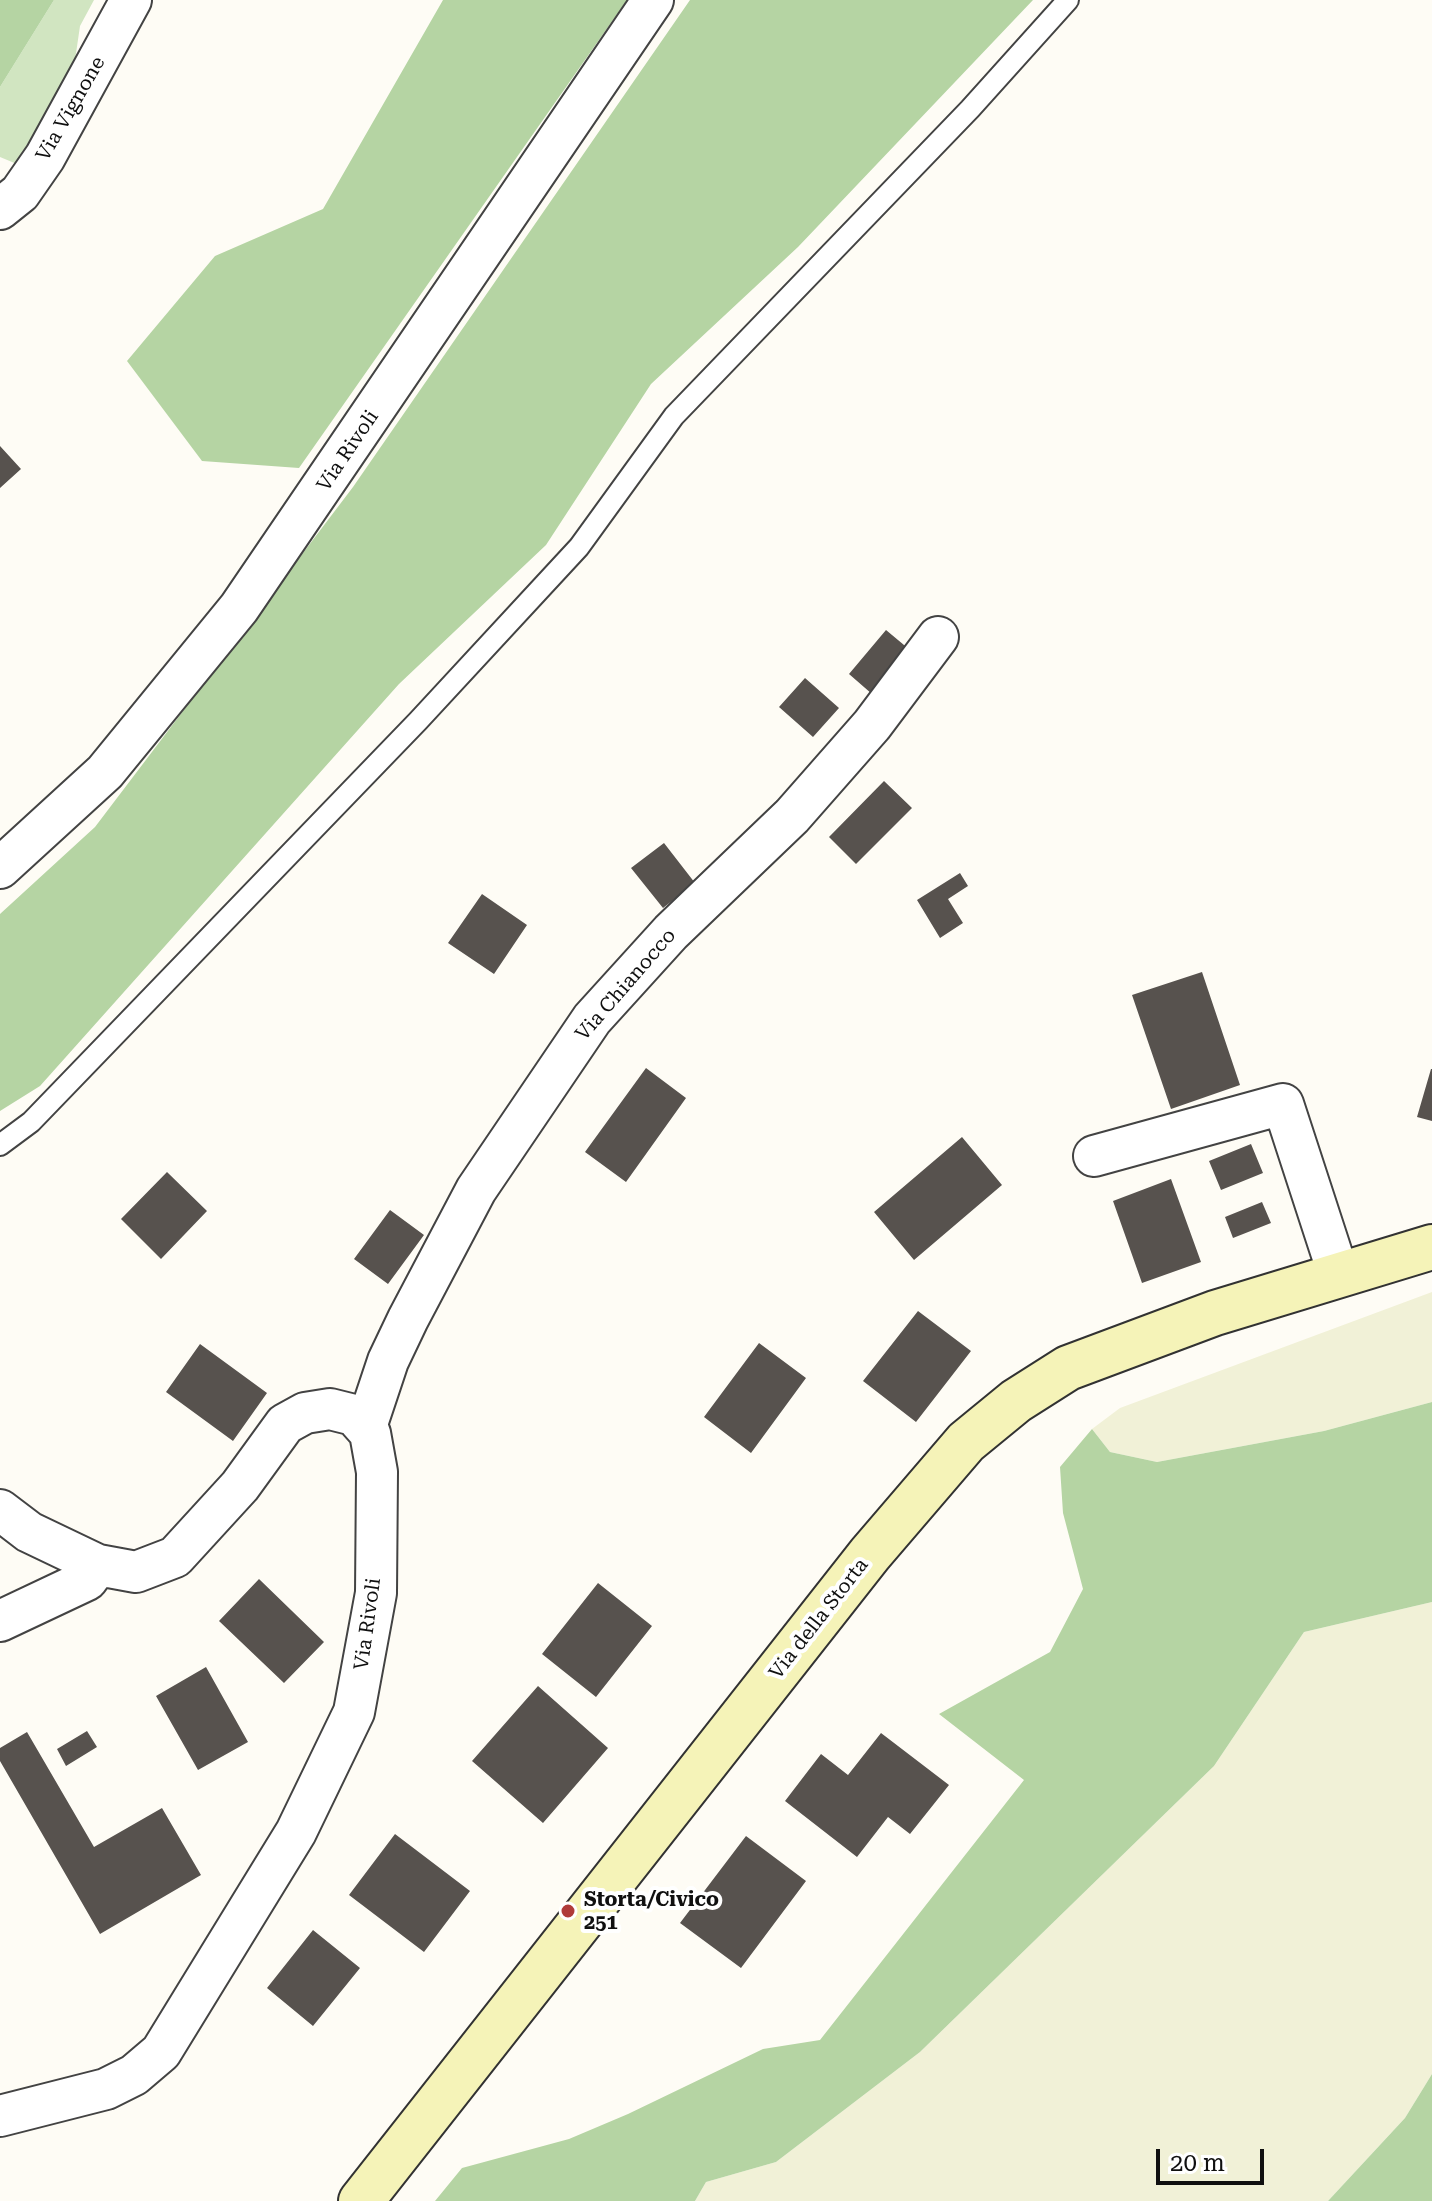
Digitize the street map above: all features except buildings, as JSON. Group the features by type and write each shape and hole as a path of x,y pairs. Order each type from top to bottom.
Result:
{"main road":[{"name":"Via della Storta","path":"361,2201 870,1554 966,1442 1016,1401 1068,1368 1186,1323 1432,1247"}],"street":[{"name":"Via Vignone","path":"0,209 20,193 45,157 131,0"},
{"name":"Via Rivoli","path":"0,868 105,772 239,608 653,0"},
{"name":"Via Chianocco","path":"366,1427 401,1333 476,1190 592,1019 671,932 802,804 872,725 938,637"},
{"path":"1094,1156 1283,1104 1339,1276"},
{"path":"0,1510 29,1532 98,1565 136,1572 175,1557 240,1486 285,1424 322,1409 338,1409 354,1415 366,1427"},
{"name":"Via Rivoli","path":"0,2116 106,2089 134,2075 161,2052 296,1832 354,1712 376,1593 377,1472 372,1439 366,1427"},
{"path":"0,1621 87,1580 98,1565"}],"lane":[{"path":"0,1145 31,1122 418,721 579,547 674,416 970,109 1068,0"}],"green space":[{"path":"0,0 54,0 0,87"},
{"path":"54,0 94,0 80,26 68,108 24,167 0,157 0,87"},
{"path":"443,0 627,0 299,468 202,461 127,361 215,256 323,209"},
{"path":"690,0 1033,0 798,247 651,384 546,545 399,684 40,1086 0,1111 0,914 95,827 353,487"},
{"path":"1432,1292 1432,1402 1324,1431 1157,1462 1110,1452 1092,1429 1120,1408"},
{"path":"1432,1402 1432,1602 1304,1632 1214,1766 920,2052 776,2162 706,2182 695,2201 435,2201 462,2168 569,2139 763,2049 820,2040 1024,1780 939,1714 1050,1652 1083,1589 1063,1513 1060,1467 1092,1429 1110,1452 1157,1462 1324,1431"},
{"path":"1432,1602 1432,2074 1405,2118 1328,2201 695,2201 706,2182 776,2162 920,2052 1214,1766 1304,1632"},
{"path":"1432,2074 1432,2201 1328,2201 1405,2118"}],"place":[{"name":"Storta/Civico 251","path":"568,1911"}]}
